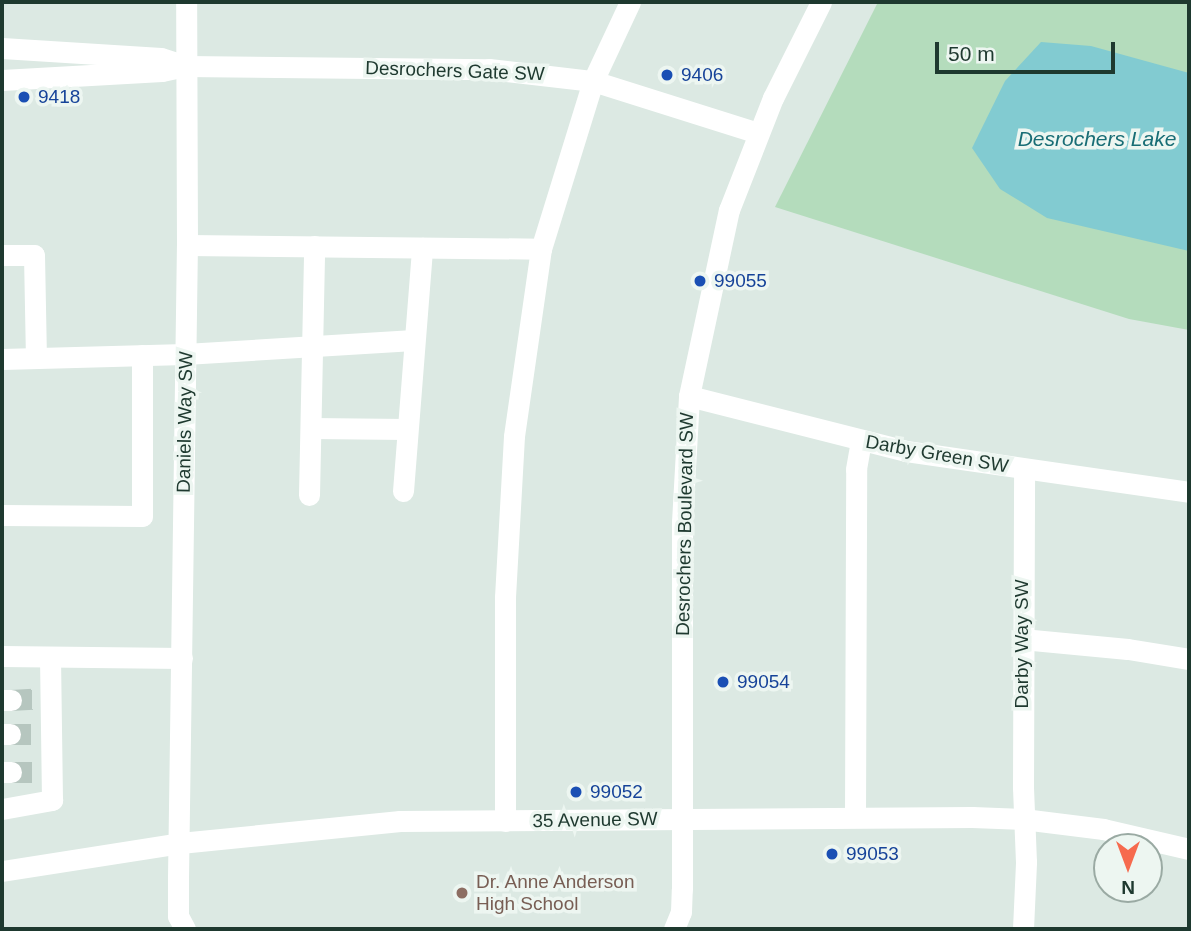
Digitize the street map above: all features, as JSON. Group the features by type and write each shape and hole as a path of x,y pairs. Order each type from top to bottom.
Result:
{"street":[{"name":"Daniels Way SW","path":"185,929 178,916 187,245 186,2"},
{"path":"505,821 505,597 514,436 541,249 593,82 630,2"},
{"name":"Desrochers Boulevard SW","path":"674,929 681,912 682,889 682,522 689,396 729,211 758,134 821,2"},
{"name":"Desrochers Gate SW","path":"2,48 162,58 185,66"},
{"name":"Desrochers Gate SW","path":"2,80 162,71 185,66 489,69 593,82 758,134"},
{"path":"187,245 541,249"},
{"path":"309,495 314,246"},
{"path":"403,491 422,247"},
{"path":"2,256 34,255 36,358"},
{"path":"2,359 185,354 414,340"},
{"path":"2,515 142,516 142,355"},
{"name":"Darby Green SW","path":"689,396 861,441 949,460 1189,492"},
{"path":"311,428 406,429"},
{"path":"855,817 856,469 861,441"},
{"name":"Darby Way SW","path":"1024,470 1024,929"},
{"path":"1022,639 1128,649 1189,659"},
{"path":"2,656 182,658"},
{"path":"2,809 52,800 43,772 42,734 42,699 50,657"},
{"name":"35 Avenue SW","path":"2,871 180,843 400,821 855,817 1023,819 1103,830 1189,849"}],"green space":[{"path":"878,2 1189,2 1189,330 1129,319 775,207"}],"water":[{"name":"Desrochers Lake","path":"1041,42 1091,46 1189,73 1189,251 1047,218 1000,189 972,148 1005,81"}],"tunnel":[{"path":"11,700 33,699"},
{"path":"10,734 33,734"},
{"path":"11,772 33,772"}],"place":[{"name":"9406","path":"667,75"},
{"name":"9418","path":"24,97"},
{"name":"99055","path":"700,281"},
{"name":"99054","path":"723,682"},
{"name":"99052","path":"576,792"},
{"name":"99053","path":"832,854"},
{"name":"Dr. Anne Anderson High School","path":"462,893"}]}
